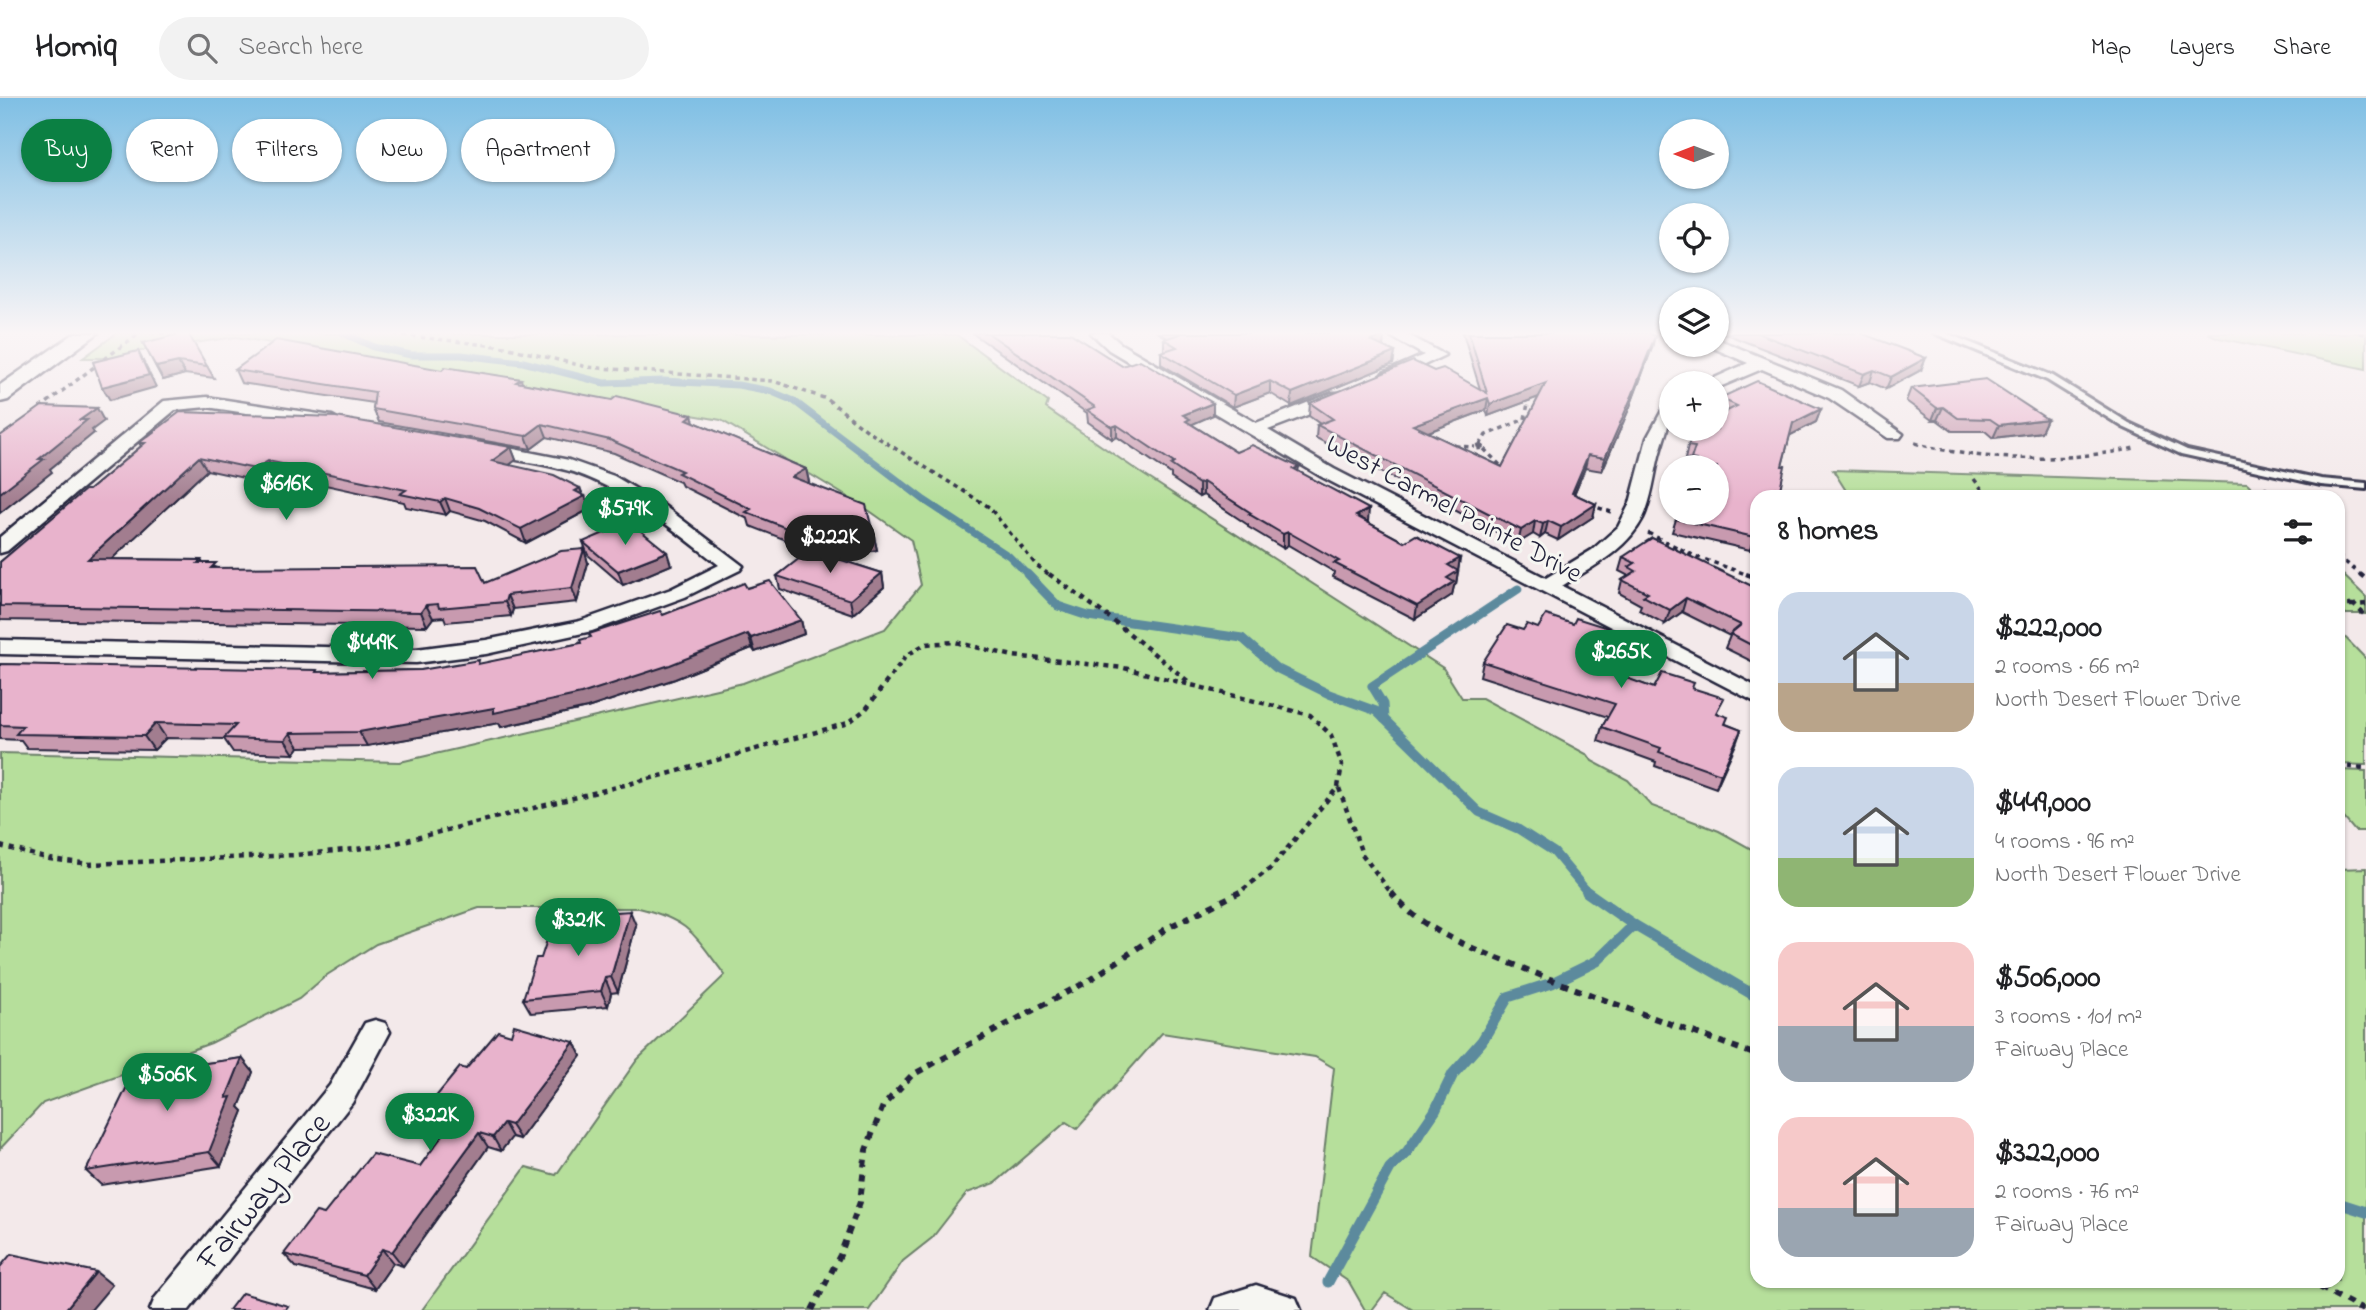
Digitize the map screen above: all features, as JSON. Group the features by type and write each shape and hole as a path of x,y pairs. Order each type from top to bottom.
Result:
{"street":[{"name":"West Carmel Pointe Drive","path":"1186,390 1328,473 1750,692"},
{"path":"1824,390 1894,434"},
{"path":"1253,430 1353,391"},
{"path":"0,547 170,405 207,402 354,425"},
{"path":"1546,587 1614,542 1630,522 1659,430"},
{"path":"0,647 416,656 485,647 585,626 678,593 733,566 655,508 607,479 557,461 462,444"},
{"name":"Fairway Place","path":"167,1310 341,1094 375,1032"},
{"path":"1227,1310 1256,1303 1284,1310"}],"lane":[{"path":"2070,390 2155,439 2184,452 2321,482 2366,486"}],"path":[{"path":"32,413 63,390"},
{"path":"799,390 827,399 869,432 989,507 1036,565 1110,618 1193,684"},
{"path":"1480,447 1486,435 1525,419 1528,415 1527,404 1534,391"},
{"path":"1894,434 1943,452 1991,456 2103,453 2132,449 2155,439"},
{"path":"1446,443 1480,447 1491,454 1496,463 1509,471"},
{"path":"1974,479 1983,490"},
{"path":"1582,500 1695,556 1750,576"},
{"path":"2345,562 2366,579"},
{"path":"2345,605 2366,604"},
{"path":"2354,605 2366,615"},
{"path":"0,846 50,859 90,864 296,855 384,846 664,775 848,723 866,709 906,656 925,644 955,642 1013,656 1124,668 1310,715 1331,735 1342,765 1338,787 1271,868 1245,889 1169,927 1088,981 912,1075 883,1106 866,1150 860,1202 840,1255 813,1310"},
{"path":"2345,766 2366,768"},
{"path":"1338,787 1362,854 1401,905 1452,939 1576,990 1750,1052"},
{"path":"2321,1288 2363,1310"}],"green space":[{"path":"543,390 1031,390 1048,402 1046,408 1141,473 1443,668 1462,698 1482,698 1588,755 1592,761 1628,780 1652,806 1719,831 1750,848 1750,1288 2345,1288 2345,869 2366,868 2366,1310 1413,1310 1385,1293 1372,1310 1365,1310 1349,1282 1312,1257 1334,1068 1315,1057 1162,1033 1077,1129 1066,1122 995,1183 967,1193 932,1238 903,1261 869,1310 422,1310 526,1167 556,1175 637,1060 725,975 690,931 670,918 639,908 479,908 376,944 327,975 299,999 211,1043 43,1103 0,1149 0,753 400,762 743,683 885,629 921,585 911,540 864,507 721,420"},
{"path":"1833,470 2247,483 2254,490 1846,490"},
{"path":"2345,577 2366,597 2366,614 2345,614"},
{"path":"2345,637 2366,659 2366,765 2345,764"},
{"path":"2345,770 2366,771 2366,831 2355,831 2345,819"}],"building":[{"path":"359,390 556,390 612,400 617,396 692,415 687,419 806,469 792,477 866,505 874,537 829,545 746,512 751,509 678,473 682,471 610,440 542,424 526,436 373,409 375,392"},
{"path":"1070,390 1190,390 1213,403 1183,415 1190,419 1186,421 1236,452 1252,445 1299,467 1294,469 1369,509 1356,516 1404,542 1416,535 1460,558 1448,565 1458,571 1447,578 1454,582 1417,606 1334,563 1339,561 1288,532 1283,534 1203,482 1199,484 1171,465 1174,463 1117,425 1112,427 1087,410 1095,407"},
{"path":"1225,390 1248,390 1234,395"},
{"path":"1343,390 1481,390 1487,393 1486,390 1529,390 1490,404 1488,398 1413,425 1502,467 1543,390 1634,390 1605,458 1588,455 1572,493 1596,504 1561,527 1548,521 1543,524 1535,521 1521,530 1317,425 1333,419 1310,403"},
{"path":"1738,390 1777,390 1821,409 1793,423 1782,466 1785,466 1780,489 1750,490 1750,536 1702,525 1729,525 1729,455 1692,455 1695,447 1688,446 1690,441 1729,441 1729,410 1737,406 1729,402 1729,394"},
{"path":"1913,390 2002,390 2047,419 1999,425 1990,419 1958,418 1943,407 1937,408"},
{"path":"42,406 97,408 80,420 87,420 39,459 44,459 0,493 0,436"},
{"path":"180,412 336,417 511,447 492,461 554,475 580,488 575,491 585,496 521,529 479,508 445,498 440,502 400,494 406,490 268,461 255,469 199,457 88,559 201,560 198,563 216,563 211,568 477,566 485,583 561,551 584,549 572,588 507,595 505,602 439,608 438,604 426,605 421,612 0,606 0,562 145,443 139,443"},
{"path":"630,522 667,552 618,571 583,542"},
{"path":"1652,538 1750,585 1750,644 1730,634 1741,625 1686,598 1670,610 1643,596 1648,593 1622,580 1636,571 1629,567 1635,563 1623,557"},
{"path":"810,550 882,573 850,600 777,576"},
{"path":"770,581 801,620 751,638 748,634 670,665 581,694 494,713 494,708 359,732 290,733 285,740 224,738 236,725 156,723 144,736 16,734 23,726 0,725 0,664 317,670 316,672 421,670 479,660 478,664 581,643 580,640 591,637 589,634 660,611 663,615 744,583 747,588"},
{"path":"1546,615 1573,624 1576,618 1608,628 1599,644 1618,650 1607,671 1654,688 1662,673 1694,683 1692,688 1724,698 1716,713 1728,717 1725,724 1741,730 1721,774 1659,752 1661,748 1602,727 1615,704 1483,662 1507,625 1523,630 1527,624 1538,628"},
{"path":"630,911 611,977 605,978 601,991 523,999 536,958 541,958 551,928 598,923 601,913"},
{"path":"514,1025 574,1042 511,1125 504,1123 493,1137 479,1133 392,1252 382,1249 364,1275 284,1254 316,1212 324,1214 372,1154 420,1166 451,1124 421,1115 460,1067 466,1069 498,1031 511,1035"},
{"path":"242,1058 226,1098 231,1097 209,1152 86,1171 137,1066 189,1059 185,1066"},
{"path":"11,1254 96,1272 65,1310 0,1310 0,1267"},
{"path":"242,1293 288,1306 285,1310 229,1310"}],"waterway":[{"path":"762,390 794,401 924,500 1009,556 1027,574"},
{"path":"1027,574 1058,606 1088,616 1242,638 1276,668 1329,694 1376,711 1384,719"},
{"path":"1384,719 1383,704 1372,686 1518,589"},
{"path":"1384,719 1479,812 1518,829 1554,852 1588,893"},
{"path":"1588,893 1634,925"},
{"path":"1328,1282 1390,1168 1407,1152 1435,1111 1453,1074 1482,1041 1508,997 1552,983 1597,961 1634,925"},
{"path":"1634,925 1750,993"},
{"path":"2345,1205 2366,1212"}]}
